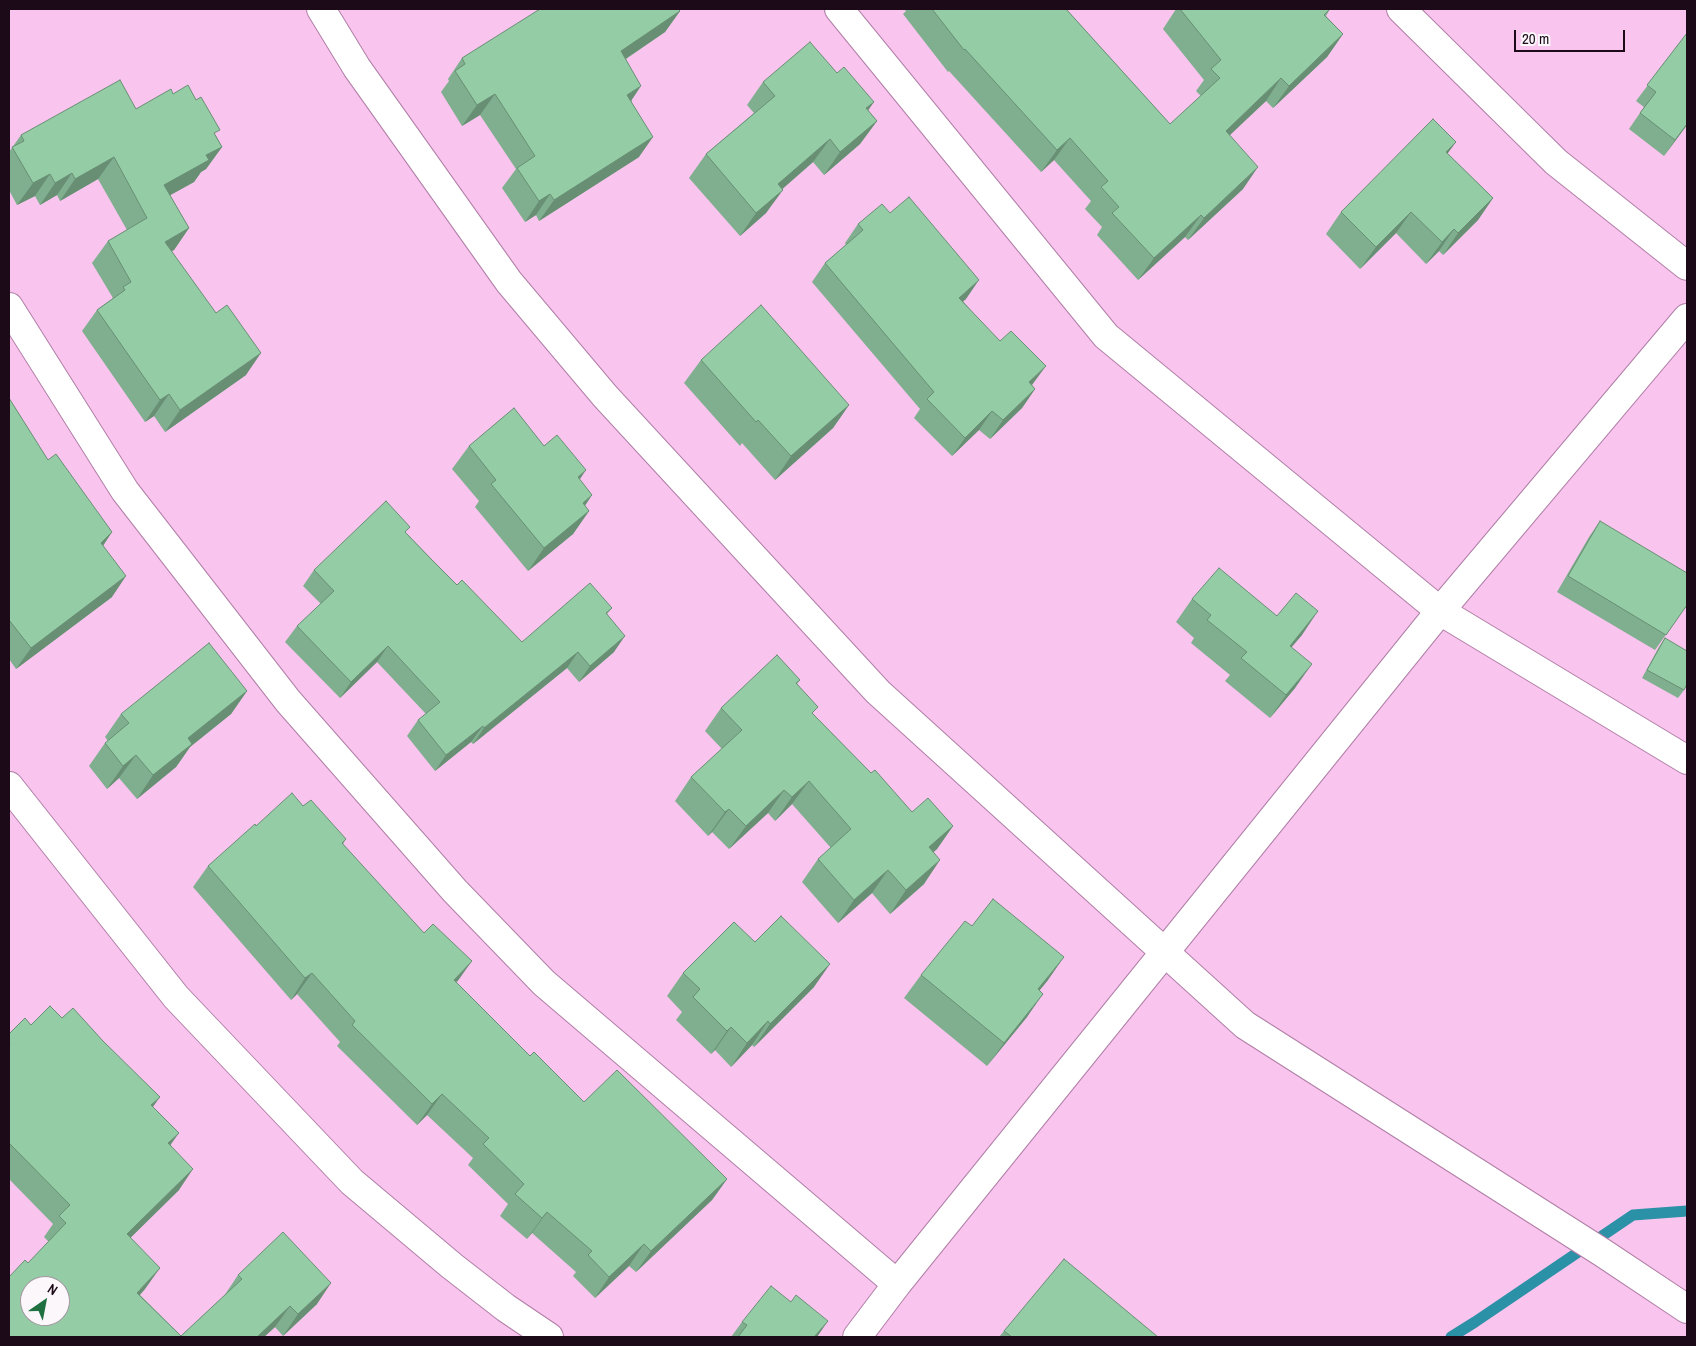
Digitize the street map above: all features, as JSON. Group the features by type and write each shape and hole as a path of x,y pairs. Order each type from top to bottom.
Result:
{"street":[{"path":"320,9 357,68 509,282 605,396 878,692 1245,1025 1687,1308"},
{"path":"839,9 1106,336 1440,611 1687,760"},
{"path":"1401,9 1556,162 1687,266"},
{"path":"9,307 125,491 288,701 455,891 544,984 896,1284"},
{"path":"857,1337 896,1284 1440,611 1687,318"},
{"path":"9,786 176,997 352,1182 452,1266 506,1308 549,1337"}],"building":[{"path":"540,9 678,9 680,11 621,51 641,86 627,95 653,137 554,200 550,194 539,201 517,168 535,156 495,94 477,105 455,71 465,64 462,58"},
{"path":"932,9 1066,9 1170,124 1220,78 1211,69 1221,60 1180,9 1330,9 1324,15 1343,34 1289,86 1281,78 1226,131 1258,167 1204,218 1201,215 1154,258 1112,213 1119,207 1101,187 1108,181 1070,138 1057,150 964,50"},
{"path":"1687,33 1687,124 1675,140 1640,113 1656,92 1647,85"},
{"path":"810,42 837,73 844,67 874,102 866,108 877,121 840,152 830,139 778,184 783,190 756,213 706,154 775,96 763,82"},
{"path":"120,80 136,109 171,89 173,94 188,85 196,100 201,97 220,130 214,133 222,147 206,155 209,160 164,185 189,228 165,242 216,313 227,305 261,353 180,410 169,394 160,400 97,310 125,290 123,287 131,282 108,241 147,218 114,157 75,179 72,173 55,183 50,174 33,183 12,147 24,141 21,135"},
{"path":"1433,119 1456,142 1446,152 1493,198 1458,233 1454,229 1442,242 1411,212 1376,247 1341,212"},
{"path":"909,197 979,280 959,298 1000,341 1011,331 1046,366 1029,382 1035,389 1003,420 992,411 965,438 927,399 934,392 825,263 863,230 858,224 882,204 890,213"},
{"path":"761,305 849,405 791,456 758,420 756,422 701,360"},
{"path":"9,398 48,460 56,454 112,532 101,543 126,576 31,648 9,620"},
{"path":"514,408 544,446 557,435 586,470 578,477 592,495 583,503 589,511 544,548 491,484 496,480 469,446"},
{"path":"386,501 410,527 405,532 431,559 457,585 462,580 522,642 590,583 612,608 606,613 625,636 590,666 578,652 484,728 483,726 446,755 418,720 440,702 388,646 351,682 297,626 334,591 314,570"},
{"path":"1600,521 1687,573 1687,605 1666,635 1568,576"},
{"path":"1219,568 1277,616 1296,593 1318,611 1290,646 1312,664 1286,695 1241,658 1247,652 1207,620 1211,615 1192,599"},
{"path":"1665,638 1687,651 1687,684 1684,690 1647,670"},
{"path":"209,643 247,691 188,738 192,744 153,775 136,755 123,766 105,743 129,723 121,714"},
{"path":"777,655 800,680 796,683 818,707 812,713 871,773 875,770 912,812 928,798 953,826 929,847 940,860 906,890 888,870 854,900 818,859 851,829 809,781 792,797 784,790 746,826 729,809 725,812 691,777 742,730 721,708"},
{"path":"292,793 303,806 311,800 346,839 342,843 424,933 433,924 472,961 454,980 530,1056 534,1052 584,1102 617,1070 727,1179 651,1251 644,1244 609,1277 588,1255 592,1251 547,1212 542,1218 515,1194 524,1184 483,1144 489,1138 442,1094 432,1104 352,1025 355,1021 312,973 305,978 208,866"},
{"path":"993,899 1064,957 1038,989 1043,994 1004,1043 921,975 965,921 972,926"},
{"path":"781,916 830,964 770,1024 768,1021 747,1043 731,1027 727,1031 693,997 700,989 683,973 734,922 755,942"},
{"path":"50,1006 62,1018 73,1008 103,1041 160,1097 151,1105 179,1133 168,1143 193,1169 127,1234 160,1268 137,1293 181,1336 242,1279 238,1275 283,1232 331,1283 298,1314 290,1306 257,1337 11,1337 9,1335 9,1277 25,1260 28,1263 66,1223 59,1216 70,1205 9,1143 9,1034 25,1018 31,1025"},
{"path":"1064,1259 1158,1337 1012,1337 1004,1331"},
{"path":"771,1286 791,1302 796,1295 828,1321 814,1337 738,1337 747,1325 742,1322"}],"waterway":[{"path":"1451,1337 1633,1215 1687,1211"}]}
